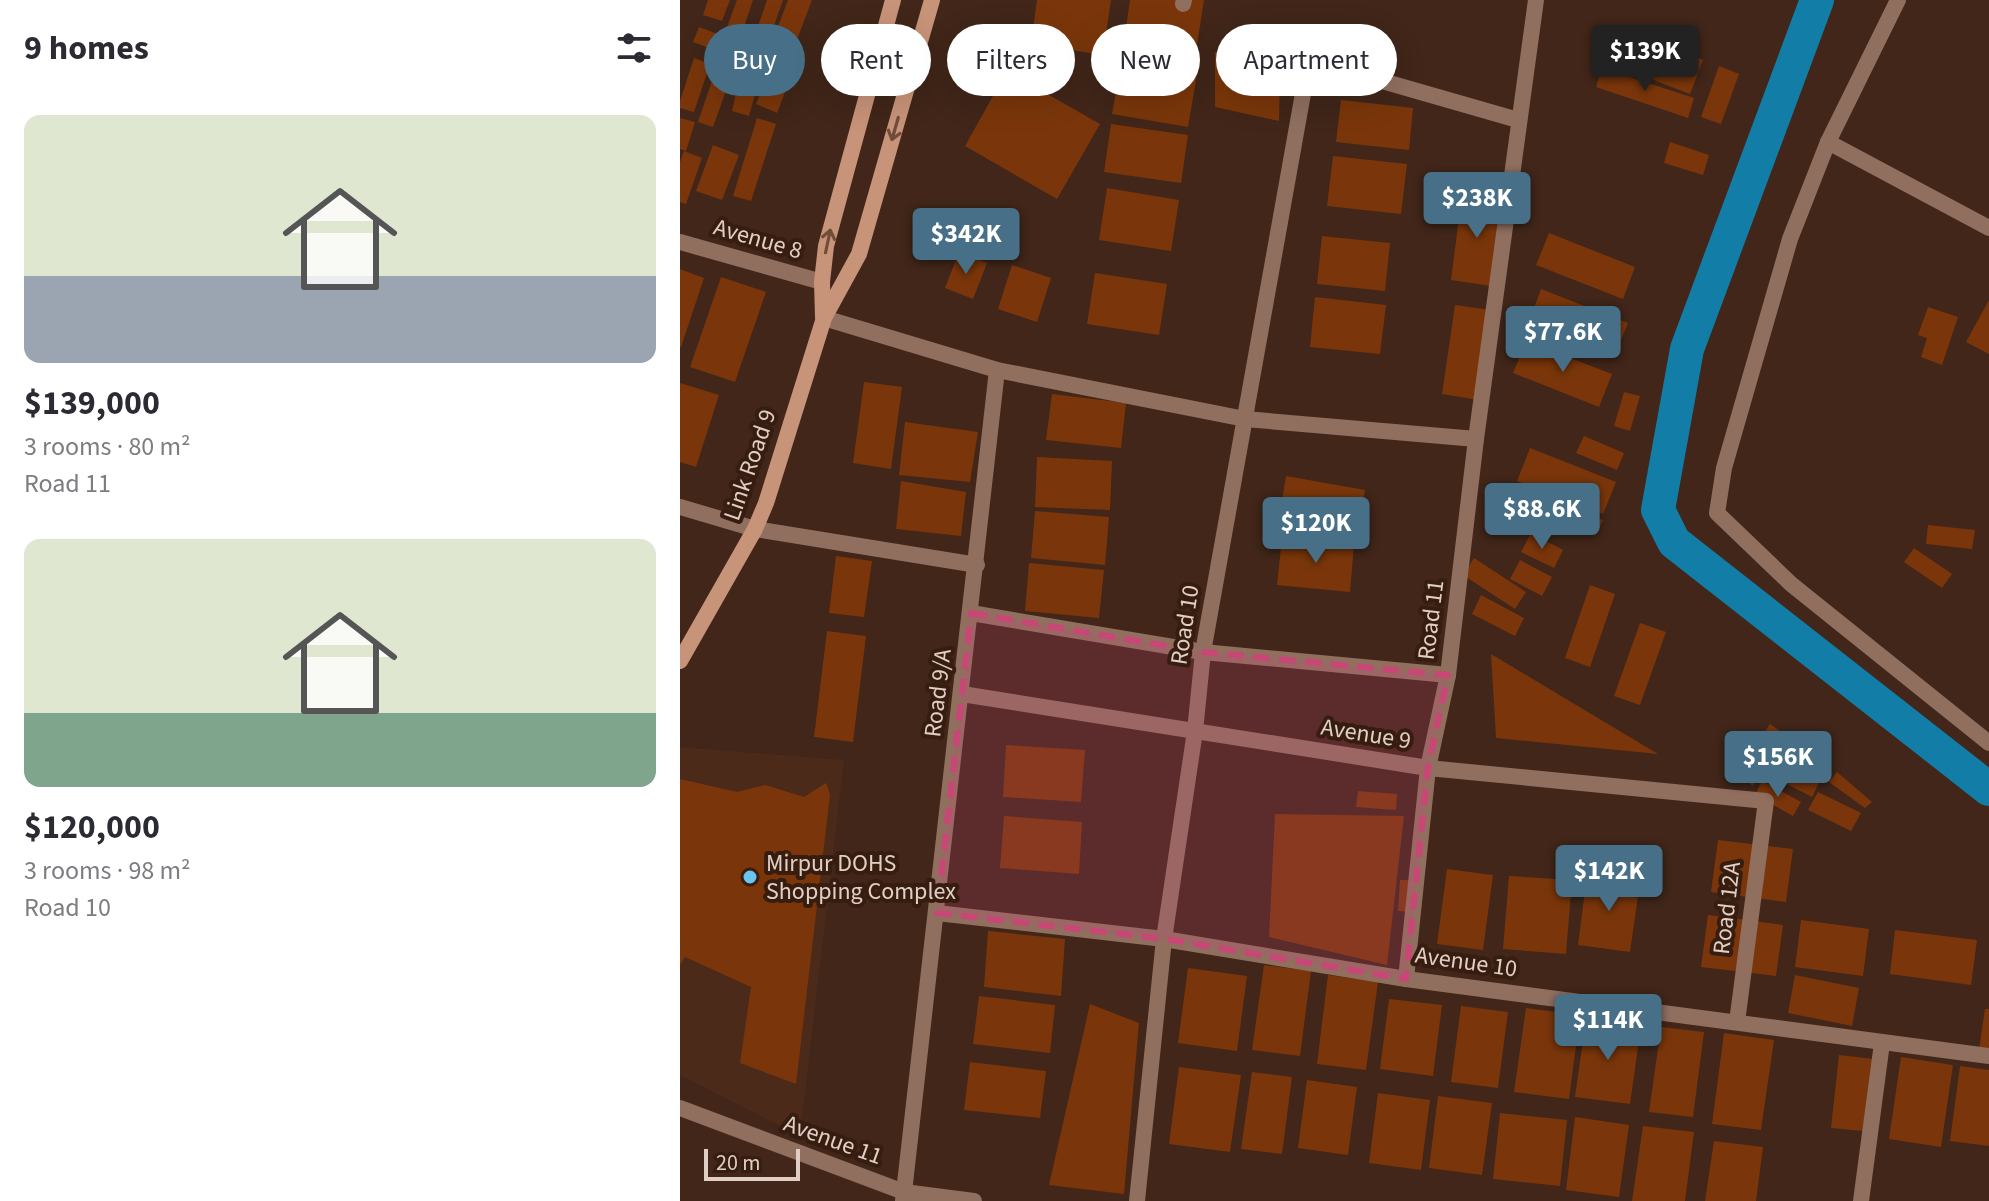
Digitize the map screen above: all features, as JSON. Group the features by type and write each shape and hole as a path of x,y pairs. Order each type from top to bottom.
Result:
{"main road":[{"name":"Link Road 9","path":"824,318 822,282 826,246 893,0"},
{"name":"Link Road 9","path":"680,661 755,529 766,503 824,318 859,254 932,0"}],"street":[{"name":"Road 11","path":"1406,979 1428,768 1448,675 1476,439 1536,0"},
{"path":"1898,0 1828,142 1790,239 1724,468 1717,513 1791,584 1989,743"},
{"name":"Road 10","path":"1137,1201 1164,939 1195,731 1203,652 1309,60 1518,120"},
{"path":"1828,142 1989,228"},
{"name":"Avenue 8","path":"680,242 822,282"},
{"path":"824,318 997,370 1245,419 1476,439"},
{"name":"Road 9/A","path":"903,1196 997,370"},
{"path":"680,507 755,529 977,565"},
{"path":"971,613 1203,652 1448,675"},
{"name":"Avenue 9","path":"962,694 1428,768 1766,801"},
{"name":"Road 12A","path":"1737,1022 1766,801"},
{"name":"Avenue 10","path":"937,913 1164,939 1406,979 1989,1056"},
{"path":"1861,1201 1882,1043"},
{"name":"Avenue 11","path":"680,1108 903,1196 974,1201"}],"highlighted area":[{"path":"971,613 1203,652 1448,675 1428,768 1406,979 1164,939 937,913"}],"shaded area":[{"name":"Mirpur DOHS Shopping Complex","path":"680,747 844,760 800,1136 680,1075"}],"building":[{"path":"708,0 730,0 722,21 703,15"},
{"path":"737,0 753,0 745,24 728,24"},
{"path":"767,0 783,0 775,24 759,24"},
{"path":"788,0 812,0 803,24 779,24"},
{"path":"1037,0 1111,0 1108,24 1091,24 1091,53 1075,51 1075,24 1034,24"},
{"path":"1130,0 1204,0 1200,26 1126,24"},
{"path":"699,27 704,29 704,46 693,42"},
{"path":"1619,27 1703,60 1690,94 1606,62"},
{"path":"1215,52 1216,96 1279,96 1279,121 1215,107"},
{"path":"694,58 704,62 704,82 694,112 680,108"},
{"path":"1719,66 1739,74 1721,124 1701,117"},
{"path":"1602,68 1694,98 1688,118 1596,87"},
{"path":"707,96 724,96 713,127 698,122"},
{"path":"735,96 755,96 749,116 732,111"},
{"path":"759,96 784,96 777,113 756,104"},
{"path":"993,96 1051,96 1100,124 1057,199 965,146"},
{"path":"1115,96 1193,96 1188,127 1112,114"},
{"path":"1341,100 1413,108 1409,150 1336,142"},
{"path":"680,118 695,122 686,151 680,149"},
{"path":"757,118 776,124 751,201 733,196"},
{"path":"1111,124 1188,135 1181,183 1104,172"},
{"path":"1670,142 1709,155 1703,175 1664,163"},
{"path":"713,145 739,155 722,200 696,191"},
{"path":"684,151 702,158 686,204 680,202 680,162"},
{"path":"1333,156 1407,164 1401,214 1327,206"},
{"path":"1107,188 1179,200 1171,251 1099,240"},
{"path":"1462,194 1503,200 1491,286 1451,280"},
{"path":"1549,233 1635,267 1623,299 1536,265"},
{"path":"1322,236 1390,243 1385,291 1317,284"},
{"path":"959,252 987,263 973,299 945,288"},
{"path":"1012,265 1051,278 1037,322 998,309"},
{"path":"680,269 704,278 681,347 680,347"},
{"path":"1095,273 1167,284 1159,335 1087,324"},
{"path":"721,277 766,292 735,382 690,367"},
{"path":"1541,289 1628,323 1615,355 1529,322"},
{"path":"1315,297 1386,305 1380,354 1310,347"},
{"path":"1989,300 1989,354 1966,342"},
{"path":"1455,305 1491,310 1479,400 1442,394"},
{"path":"1928,307 1958,317 1942,365 1921,357 1927,338 1918,335"},
{"path":"1526,341 1612,374 1599,407 1513,373"},
{"path":"864,382 902,387 891,469 853,463"},
{"path":"680,383 719,395 696,467 680,462"},
{"path":"1624,392 1640,396 1630,431 1614,426"},
{"path":"1052,394 1126,403 1121,448 1046,440"},
{"path":"905,422 978,432 970,482 899,475"},
{"path":"1584,436 1624,453 1617,470 1576,453"},
{"path":"1530,448 1616,482 1603,514 1517,481"},
{"path":"1037,457 1112,461 1110,510 1035,507"},
{"path":"1286,476 1365,490 1357,538 1278,525"},
{"path":"901,481 966,492 961,536 896,529"},
{"path":"1512,499 1555,521 1546,539 1503,517"},
{"path":"1561,500 1603,520 1596,535 1554,515"},
{"path":"1035,511 1109,517 1105,565 1031,558"},
{"path":"1928,525 1975,530 1972,549 1926,544"},
{"path":"1531,533 1563,550 1554,568 1521,552"},
{"path":"1282,538 1354,545 1350,592 1277,585"},
{"path":"1914,548 1952,574 1942,588 1904,562"},
{"path":"836,556 872,561 864,617 829,613"},
{"path":"1474,558 1526,592 1515,609 1463,575"},
{"path":"1520,560 1552,577 1542,596 1510,579"},
{"path":"1029,563 1104,570 1099,618 1025,611"},
{"path":"1590,585 1615,594 1590,667 1565,658"},
{"path":"1481,595 1524,618 1515,636 1472,614"},
{"path":"1640,623 1666,632 1640,705 1614,696"},
{"path":"827,631 866,636 853,742 814,737"},
{"path":"1491,654 1658,754 1496,738"},
{"path":"1770,724 1787,736 1753,786 1736,774"},
{"path":"1790,737 1828,762 1822,771 1783,747"},
{"path":"1006,745 1085,750 1081,802 1003,797"},
{"path":"1778,757 1821,779 1812,797 1769,775"},
{"path":"1837,772 1872,802 1865,808 1829,782"},
{"name":"Mirpur DOHS Shopping Complex","path":"680,779 737,792 765,785 804,797 826,783 830,795 796,1084 740,1063 751,987 685,957 680,965"},
{"path":"1762,781 1801,802 1793,816 1755,795"},
{"path":"1358,791 1397,794 1396,810 1356,807"},
{"path":"1818,792 1861,813 1851,831 1808,810"},
{"path":"1275,814 1404,816 1387,965 1269,937"},
{"path":"1004,816 1082,822 1079,874 1000,868"},
{"path":"1718,840 1793,849 1786,902 1711,892"},
{"path":"1447,869 1493,875 1483,950 1437,944"},
{"path":"1587,875 1640,882 1630,952 1578,945"},
{"path":"1509,876 1572,880 1566,954 1503,949"},
{"path":"1400,880 1412,880 1409,912 1398,911"},
{"path":"1708,915 1783,925 1776,976 1701,967"},
{"path":"1801,920 1869,929 1863,976 1795,967"},
{"path":"1895,930 1977,940 1971,985 1890,974"},
{"path":"988,931 1065,939 1061,996 984,987"},
{"path":"1264,965 1311,971 1300,1056 1252,1050"},
{"path":"1188,968 1247,976 1237,1051 1178,1043"},
{"path":"1328,975 1378,982 1366,1070 1317,1064"},
{"path":"1795,975 1859,988 1852,1026 1788,1013"},
{"path":"979,996 1055,1005 1050,1053 973,1044"},
{"path":"1389,999 1442,1005 1433,1076 1380,1069"},
{"path":"1090,1004 1139,1023 1124,1194 1049,1185"},
{"path":"1461,1006 1508,1012 1498,1088 1451,1082"},
{"path":"1526,1008 1580,1015 1569,1099 1514,1092"},
{"path":"1985,1009 1989,1009 1989,1050 1979,1049"},
{"path":"1586,1019 1641,1026 1630,1104 1575,1097"},
{"path":"1661,1027 1704,1032 1693,1117 1649,1112"},
{"path":"1724,1033 1774,1040 1761,1130 1712,1124"},
{"path":"1839,1055 1883,1060 1874,1132 1831,1128"},
{"path":"1901,1057 1953,1065 1941,1147 1889,1139"},
{"path":"970,1062 1046,1071 1040,1118 964,1110"},
{"path":"1960,1066 1989,1070 1989,1146 1950,1141"},
{"path":"1179,1067 1241,1075 1230,1152 1169,1144"},
{"path":"1252,1072 1292,1077 1282,1154 1241,1149"},
{"path":"1307,1080 1357,1087 1348,1155 1298,1148"},
{"path":"1378,1093 1430,1100 1421,1170 1369,1163"},
{"path":"1438,1096 1492,1103 1482,1175 1429,1168"},
{"path":"1500,1113 1567,1120 1560,1186 1493,1179"},
{"path":"1575,1117 1629,1125 1619,1197 1566,1190"},
{"path":"1643,1126 1694,1132 1685,1201 1632,1201"},
{"path":"1714,1141 1763,1147 1756,1201 1705,1201"}],"waterway":[{"path":"1817,0 1687,349 1658,510 1674,542 1989,789"}],"place":[{"name":"Mirpur DOHS Shopping Complex","path":"750,877"}]}
